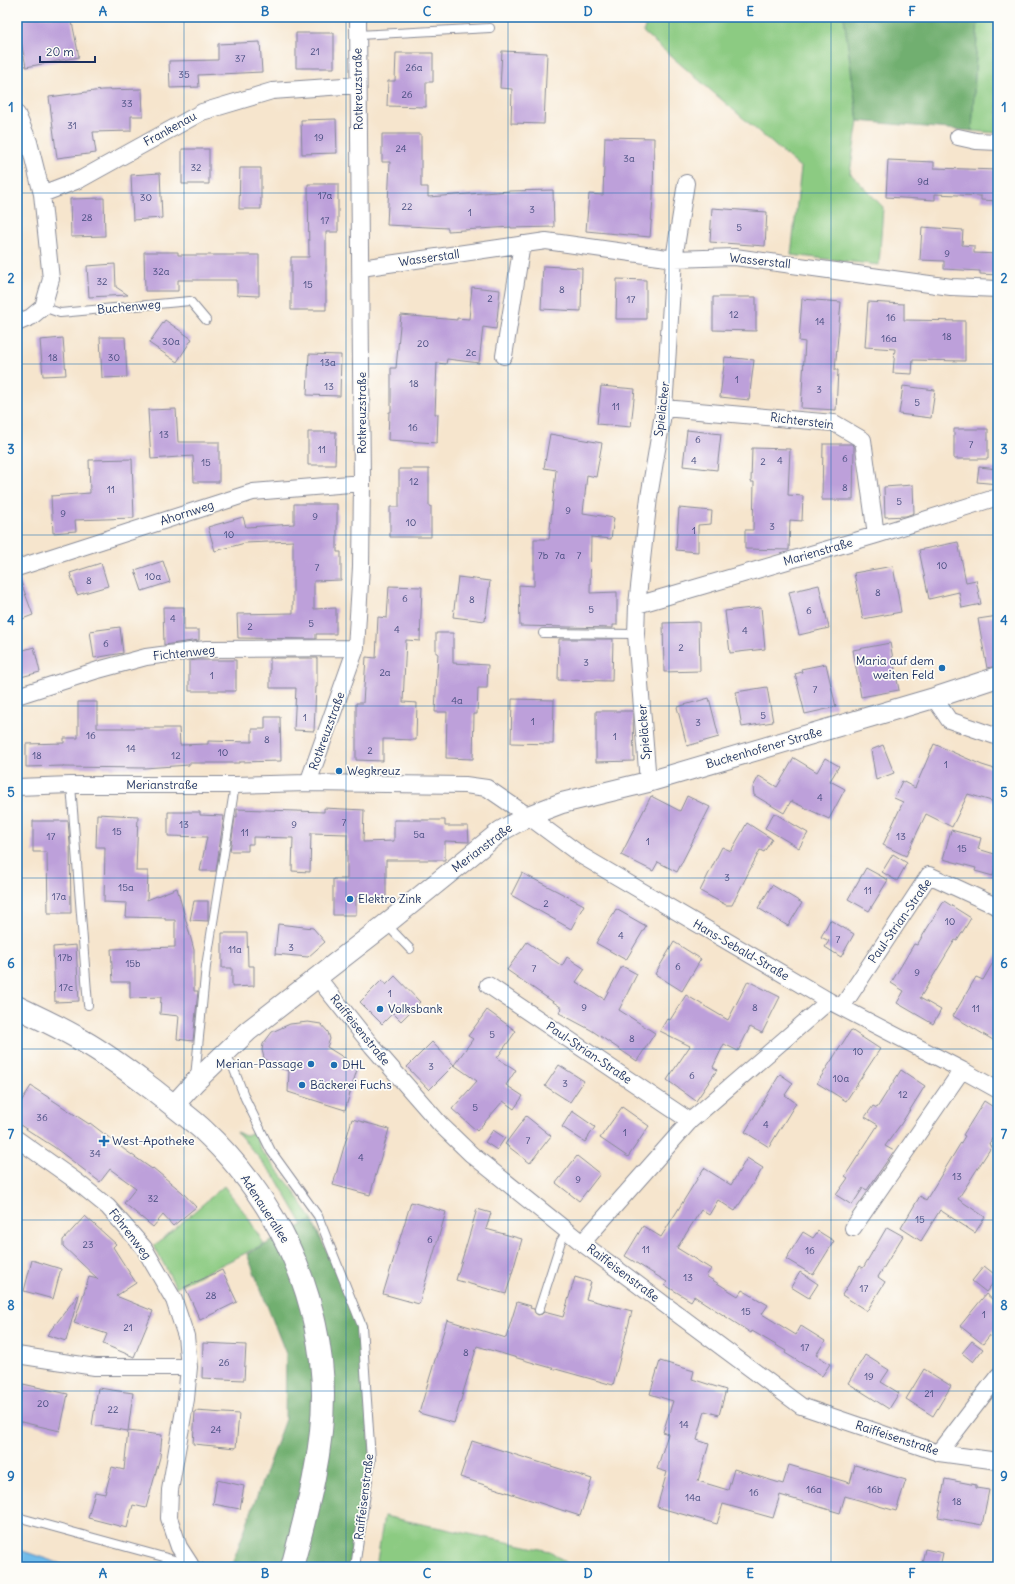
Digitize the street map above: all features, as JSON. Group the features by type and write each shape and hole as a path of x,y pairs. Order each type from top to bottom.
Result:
{"main road":[{"name":"Adenauerallee","path":"17,1007 82,1040 124,1067 174,1105 201,1128 230,1158 254,1188 273,1216 292,1252 309,1299 320,1348 323,1394 320,1439 307,1510 294,1560"}],"street":[{"name":"Rotkreuzstraße","path":"308,783 356,648 361,566 362,483 358,17"},
{"name":"Frankenau","path":"42,194 81,179 202,112 272,91 358,85"},
{"path":"17,114 23,143 42,194 51,279 43,307 31,318 17,323"},
{"path":"958,137 976,141 998,142"},
{"name":"Spieläcker","path":"648,782 636,634 637,604 649,497 664,408 674,259 686,183"},
{"name":"Wasserstall","path":"361,268 546,241 674,259 735,257 951,287 998,289"},
{"path":"504,356 522,244"},
{"name":"Richterstein","path":"664,408 834,422 863,440 876,535"},
{"name":"Ahornweg","path":"17,568 253,492 362,483"},
{"name":"Marienstraße","path":"637,604 876,535 998,497"},
{"name":"Fichtenweg","path":"17,696 98,670 146,657 206,649 356,648"},
{"name":"Buckenhofener Straße","path":"528,816 562,803 648,782 934,698 998,677"},
{"path":"934,698 949,720 998,737"},
{"name":"Merianstraße","path":"17,787 71,785 308,783 465,785 488,788 528,816 501,831 386,924 248,1031 195,1082 174,1105"},
{"name":"Hans-Sebald-Straße","path":"528,816 582,856 836,1004 998,1090"},
{"name":"Paul-Strian-Straße","path":"582,1243 690,1121 836,1004 929,875 998,907"},
{"name":"Raiffeisenstraße","path":"318,977 356,1028 441,1125 471,1154 582,1243 801,1406 939,1453 998,1461"},
{"name":"Paul-Strian-Straße","path":"488,985 690,1121"},
{"path":"853,1228 962,1070"},
{"name":"Föhrenweg","path":"17,1139 76,1181 108,1207 144,1248 174,1300 186,1336 188,1367 186,1399 170,1490 169,1518 179,1547 195,1566"},
{"path":"17,1355 95,1367 188,1367"},
{"path":"939,1453 998,1376"}],"lane":[{"name":"Rotkreuzstraße","path":"358,34 490,28"},
{"name":"Buchenweg","path":"43,307 60,313 190,301 206,320"},
{"path":"543,633 636,634"},
{"path":"195,1082 206,966 235,784"},
{"path":"71,785 88,1005"},
{"path":"386,924 410,949"},
{"name":"Raiffeisenstraße","path":"224,1054 233,1067 245,1098 271,1151 318,1216 362,1326 371,1460 355,1567"},
{"path":"539,1310 561,1241 568,1231"},
{"path":"17,1516 195,1566"}],"green space":[{"path":"649,17 844,17 858,121 850,173 883,207 879,265 791,255 801,168 643,32"},
{"path":"844,17 978,17 972,131 858,121"},
{"path":"978,17 998,17 998,133 972,131"},
{"path":"237,1132 245,1136 253,1132 261,1150 292,1188 312,1220 303,1225 275,1177"},
{"path":"224,1186 247,1216 264,1244 176,1287 154,1246"},
{"path":"312,1220 362,1326 371,1460 355,1567 231,1567 285,1419 286,1354 247,1254"},
{"path":"384,1516 550,1551 573,1567 376,1567"}],"water":[{"path":"17,1549 70,1567 17,1567"}],"building":[{"path":"35,17 71,17 79,57 26,67 17,21"},
{"path":"296,33 334,33 334,68 296,68"},
{"path":"260,42 262,72 198,75 199,87 170,88 169,61 218,60 218,44"},
{"path":"502,51 547,53 544,124 511,123 512,89 500,88"},
{"path":"396,53 433,53 433,82 426,82 426,107 387,106 388,81 395,81"},
{"path":"142,89 143,116 131,116 131,131 93,132 96,153 57,158 49,97 102,90"},
{"path":"336,119 337,153 302,154 301,120"},
{"path":"382,134 421,134 421,187 428,187 428,197 510,191 553,190 554,227 511,227 448,231 448,228 387,225 390,162 382,162"},
{"path":"605,137 654,138 653,199 650,237 586,231 589,194 603,195"},
{"path":"182,149 209,149 209,184 182,184"},
{"path":"888,160 934,162 934,168 998,170 998,201 981,200 981,196 935,194 935,200 886,197"},
{"path":"240,168 261,168 261,209 239,209"},
{"path":"160,173 162,218 133,220 131,175"},
{"path":"308,184 338,184 338,232 326,232 326,310 291,310 291,257 309,257"},
{"path":"104,198 105,236 71,237 70,199"},
{"path":"712,208 767,212 765,246 710,242"},
{"path":"922,227 963,230 962,245 974,246 974,253 998,254 998,275 980,274 980,271 944,269 944,261 920,260"},
{"path":"144,252 178,252 178,255 259,255 259,296 237,295 237,280 178,280 178,291 145,291"},
{"path":"115,264 116,287 128,295 89,297 87,266"},
{"path":"543,266 582,268 581,311 541,309"},
{"path":"617,279 646,280 646,319 616,319"},
{"path":"472,287 500,290 496,329 483,327 479,363 447,359 446,364 437,363 435,414 438,414 437,443 388,440 389,412 391,412 391,368 396,368 401,315 457,320 457,318 469,319"},
{"path":"713,297 756,297 756,331 713,330"},
{"path":"802,299 841,302 835,370 838,370 836,410 801,408 805,342 799,341"},
{"path":"868,302 904,304 904,320 965,321 965,361 913,360 912,374 893,373 895,349 865,347"},
{"path":"165,320 192,339 177,362 149,343"},
{"path":"100,337 125,337 127,377 102,378"},
{"path":"63,338 66,375 43,376 40,340"},
{"path":"309,354 341,355 340,396 307,395"},
{"path":"725,357 754,360 749,400 720,397"},
{"path":"601,386 635,389 631,427 597,424"},
{"path":"903,386 935,390 931,418 899,414"},
{"path":"176,409 178,442 219,442 219,482 194,482 193,456 151,459 148,410"},
{"path":"954,429 988,429 988,459 954,459"},
{"path":"687,430 721,434 717,470 683,466"},
{"path":"308,432 336,432 335,465 308,465"},
{"path":"550,434 602,443 596,477 587,475 583,513 614,518 611,539 591,537 590,593 617,592 617,625 613,625 613,628 520,626 519,585 534,586 534,539 549,539 556,470 544,468"},
{"path":"823,444 852,444 854,446 853,500 822,500"},
{"path":"752,448 790,449 788,495 803,496 802,521 790,520 789,550 745,549 745,530 753,530 754,482 751,482"},
{"path":"132,459 134,518 75,520 76,531 53,533 51,496 90,493 89,460"},
{"path":"979,467 998,469 998,484 977,482"},
{"path":"399,469 429,469 431,537 390,537 390,507 399,507"},
{"path":"913,485 914,513 906,516 885,517 884,487"},
{"path":"294,504 337,504 337,552 341,552 341,580 314,581 314,609 336,608 336,634 316,634 316,639 238,638 237,614 293,613 293,541 245,543 215,551 208,527 243,517 246,527 294,524"},
{"path":"679,508 712,511 711,524 698,525 698,552 676,550"},
{"path":"958,542 966,582 976,580 981,604 962,608 959,592 929,599 919,550"},
{"path":"163,561 170,582 142,591 135,570"},
{"path":"101,563 108,586 77,595 70,573"},
{"path":"893,566 901,612 863,619 854,573"},
{"path":"17,577 19,577 33,615 17,621"},
{"path":"458,577 490,581 485,621 453,617"},
{"path":"819,585 829,628 799,635 789,592"},
{"path":"389,586 422,587 420,641 406,640 403,702 417,703 416,740 383,739 383,761 356,760 356,703 363,703 366,657 376,658 378,617 387,618"},
{"path":"163,607 184,607 184,630 199,630 199,640 164,645"},
{"path":"761,607 765,649 730,653 725,611"},
{"path":"998,616 998,666 987,668 978,619"},
{"path":"699,622 700,671 664,672 663,623"},
{"path":"120,627 123,653 94,658 90,631"},
{"path":"436,633 453,633 453,663 488,665 487,688 478,688 477,714 474,714 473,759 446,758 447,712 435,712 438,653 436,653"},
{"path":"559,639 613,639 612,681 558,680"},
{"path":"890,643 899,690 861,697 853,650"},
{"path":"34,647 40,672 17,678 17,652"},
{"path":"270,658 317,658 314,731 294,730 296,688 270,688"},
{"path":"236,660 236,691 189,691 189,661"},
{"path":"826,664 836,707 805,714 795,674 802,672 801,669"},
{"path":"767,687 773,722 742,727 736,692"},
{"path":"709,698 719,737 687,746 677,707"},
{"path":"512,699 554,700 553,744 511,743"},
{"path":"78,702 97,702 97,728 179,728 180,745 208,744 208,741 252,742 252,729 265,729 265,717 280,717 281,761 189,763 189,765 144,768 63,766 26,767 26,744 64,743 64,738 78,738"},
{"path":"596,711 633,711 634,761 596,762"},
{"path":"934,744 982,765 998,770 998,803 968,794 952,827 926,814 906,856 883,845 903,802 894,798 902,781 915,788"},
{"path":"883,745 894,773 876,780 871,750"},
{"path":"794,758 817,772 825,758 839,766 830,781 845,789 829,819 791,801 784,813 754,795 753,787 759,776 777,787"},
{"path":"651,796 680,811 687,796 710,807 677,872 658,862 653,871 621,855"},
{"path":"324,808 364,810 363,842 394,841 394,820 445,820 445,826 468,826 469,842 445,841 445,860 386,860 386,897 356,897 356,915 333,915 333,879 347,879 347,834 311,833 310,872 292,871 293,838 253,837 253,844 248,844 248,851 230,851 235,817 237,817 237,809 324,812"},
{"path":"168,812 200,812 200,815 224,816 216,871 200,871 207,837 168,836"},
{"path":"774,813 808,833 799,848 765,828"},
{"path":"97,814 138,816 136,871 148,871 147,900 177,888 194,950 194,991 198,991 193,1041 177,1039 179,1016 160,1014 161,997 130,998 130,982 113,982 111,949 175,947 175,920 165,920 165,918 126,917 127,903 104,902 105,847 96,847"},
{"path":"33,821 68,821 70,844 71,913 48,913 47,852 33,852"},
{"path":"747,823 772,839 764,852 760,850 732,905 726,905 700,891 722,847 731,851"},
{"path":"951,830 981,838 978,849 998,855 993,876 975,871 976,868 943,859"},
{"path":"893,854 907,863 897,881 882,872"},
{"path":"866,868 888,880 869,911 848,899"},
{"path":"522,873 584,905 571,929 511,895"},
{"path":"772,885 802,903 788,926 758,908"},
{"path":"194,901 208,901 208,921 190,920"},
{"path":"944,901 971,918 957,941 955,940 920,998 941,1010 933,1024 897,1003 904,991 891,983 914,944 917,945"},
{"path":"616,909 646,926 626,960 596,943"},
{"path":"830,920 854,934 841,957 825,947 829,941 821,937"},
{"path":"278,924 313,928 325,942 308,957 275,954"},
{"path":"222,933 247,933 248,966 254,966 254,986 232,987 232,968 222,968"},
{"path":"527,942 562,966 567,957 585,969 576,982 604,999 622,966 637,974 619,1010 655,1033 637,1061 591,1030 559,1013 562,1008 507,970"},
{"path":"674,942 701,959 682,991 655,974"},
{"path":"76,945 79,1001 55,1002 53,947"},
{"path":"998,954 998,1043 953,1016 976,977 983,980"},
{"path":"395,976 420,1002 401,1021 393,1013 382,1024 360,1002 382,980 386,985"},
{"path":"748,981 780,997 762,1033 750,1027 738,1051 724,1044 713,1067 717,1070 696,1101 667,1080 690,1046 660,1031 667,1019 670,1020 686,995 728,1020"},
{"path":"487,1010 516,1031 497,1058 516,1070 506,1085 523,1096 514,1109 503,1101 477,1131 452,1109 477,1081 454,1065 473,1039 468,1036"},
{"name":"Merian-Passage","path":"308,1022 321,1024 328,1032 330,1039 327,1047 346,1059 345,1062 358,1066 345,1110 288,1092 289,1071 273,1066 264,1058 262,1050 263,1044 272,1032 290,1024"},
{"path":"851,1030 880,1049 846,1101 817,1083"},
{"path":"432,1042 454,1065 429,1090 407,1067"},
{"path":"559,1065 584,1081 570,1102 545,1086"},
{"path":"901,1070 925,1086 885,1146 894,1151 867,1190 863,1188 852,1205 836,1195 848,1178 845,1176 878,1125 865,1117 873,1106 877,1108"},
{"path":"780,1074 793,1083 785,1095 796,1103 769,1147 745,1132"},
{"path":"31,1086 89,1124 90,1123 125,1150 152,1169 153,1168 182,1192 196,1207 173,1226 163,1215 153,1227 124,1203 136,1188 110,1169 100,1182 54,1147 17,1123 17,1108"},
{"path":"984,1101 998,1110 998,1128 989,1144 992,1146 958,1199 985,1217 975,1233 940,1210 921,1241 901,1228 920,1196 926,1200 965,1136 963,1135"},
{"path":"622,1107 649,1126 628,1157 600,1138"},
{"path":"572,1111 595,1127 585,1142 562,1127"},
{"path":"526,1116 551,1136 530,1163 505,1144"},
{"path":"352,1119 389,1129 370,1195 333,1185"},
{"path":"493,1130 505,1138 497,1150 485,1142"},
{"path":"577,1156 600,1174 579,1201 556,1183"},
{"path":"747,1158 763,1168 735,1211 718,1200 709,1215 701,1210 677,1248 711,1269 706,1276 738,1296 742,1290 768,1305 762,1314 796,1335 801,1326 825,1341 816,1355 830,1364 822,1376 785,1353 786,1351 752,1331 751,1333 694,1296 691,1301 665,1285 667,1282 625,1256 643,1226 661,1237 704,1168 731,1185"},
{"path":"411,1202 446,1212 419,1304 383,1294"},
{"path":"477,1209 491,1213 486,1229 522,1239 506,1294 456,1280"},
{"path":"85,1216 116,1244 113,1247 136,1283 116,1296 153,1311 134,1357 103,1344 107,1334 74,1323 89,1277 98,1279 63,1246 63,1240"},
{"path":"887,1227 903,1236 878,1277 885,1282 867,1311 842,1295 860,1266 863,1268"},
{"path":"818,1231 834,1241 813,1275 786,1259 803,1232 813,1238"},
{"path":"32,1260 61,1269 53,1299 24,1291"},
{"path":"984,1266 998,1277 986,1292 972,1281"},
{"path":"222,1270 237,1302 200,1320 185,1287"},
{"path":"800,1272 818,1284 809,1298 791,1287"},
{"path":"575,1277 591,1282 586,1299 632,1311 613,1385 477,1346 454,1423 419,1413 447,1320 506,1338 517,1302 531,1306 530,1308 534,1309 535,1313 538,1315 544,1312 563,1317"},
{"path":"986,1294 998,1304 998,1325 983,1344 960,1326"},
{"path":"78,1295 66,1341 47,1335"},
{"path":"972,1341 983,1349 973,1362 962,1353"},
{"path":"203,1343 246,1345 244,1380 202,1378"},
{"path":"865,1355 889,1370 881,1382 899,1393 889,1409 848,1383"},
{"path":"660,1361 694,1371 692,1379 726,1390 719,1415 705,1411 697,1440 709,1444 698,1481 728,1490 734,1469 783,1484 789,1465 850,1483 855,1465 906,1480 896,1511 845,1496 840,1513 780,1495 773,1518 723,1504 717,1524 657,1507 667,1472 657,1469 668,1434 663,1432 673,1401 650,1394"},
{"path":"924,1369 951,1386 933,1416 906,1399"},
{"path":"23,1384 68,1394 60,1431 17,1421 17,1412"},
{"path":"98,1388 133,1393 128,1431 92,1425"},
{"path":"195,1411 239,1414 236,1448 193,1444"},
{"path":"128,1431 162,1435 160,1457 146,1508 133,1505 127,1528 88,1518 95,1492 105,1494 112,1467 124,1470"},
{"path":"472,1441 592,1479 580,1516 460,1477"},
{"path":"945,1479 976,1485 976,1488 989,1490 982,1525 938,1517"},
{"path":"217,1480 244,1486 240,1509 213,1504"},
{"path":"925,1549 943,1553 940,1567 921,1567"}],"place":[{"name":"Maria auf dem weiten Feld","path":"942,668"},
{"name":"Wegkreuz","path":"339,771"},
{"name":"Elektro Zink","path":"350,899"},
{"name":"Volksbank","path":"380,1009"},
{"name":"Merian-Passage","path":"311,1064"},
{"name":"DHL","path":"334,1065"},
{"name":"Bäckerei Fuchs","path":"302,1085"},
{"name":"West-Apotheke","path":"104,1141"}]}
